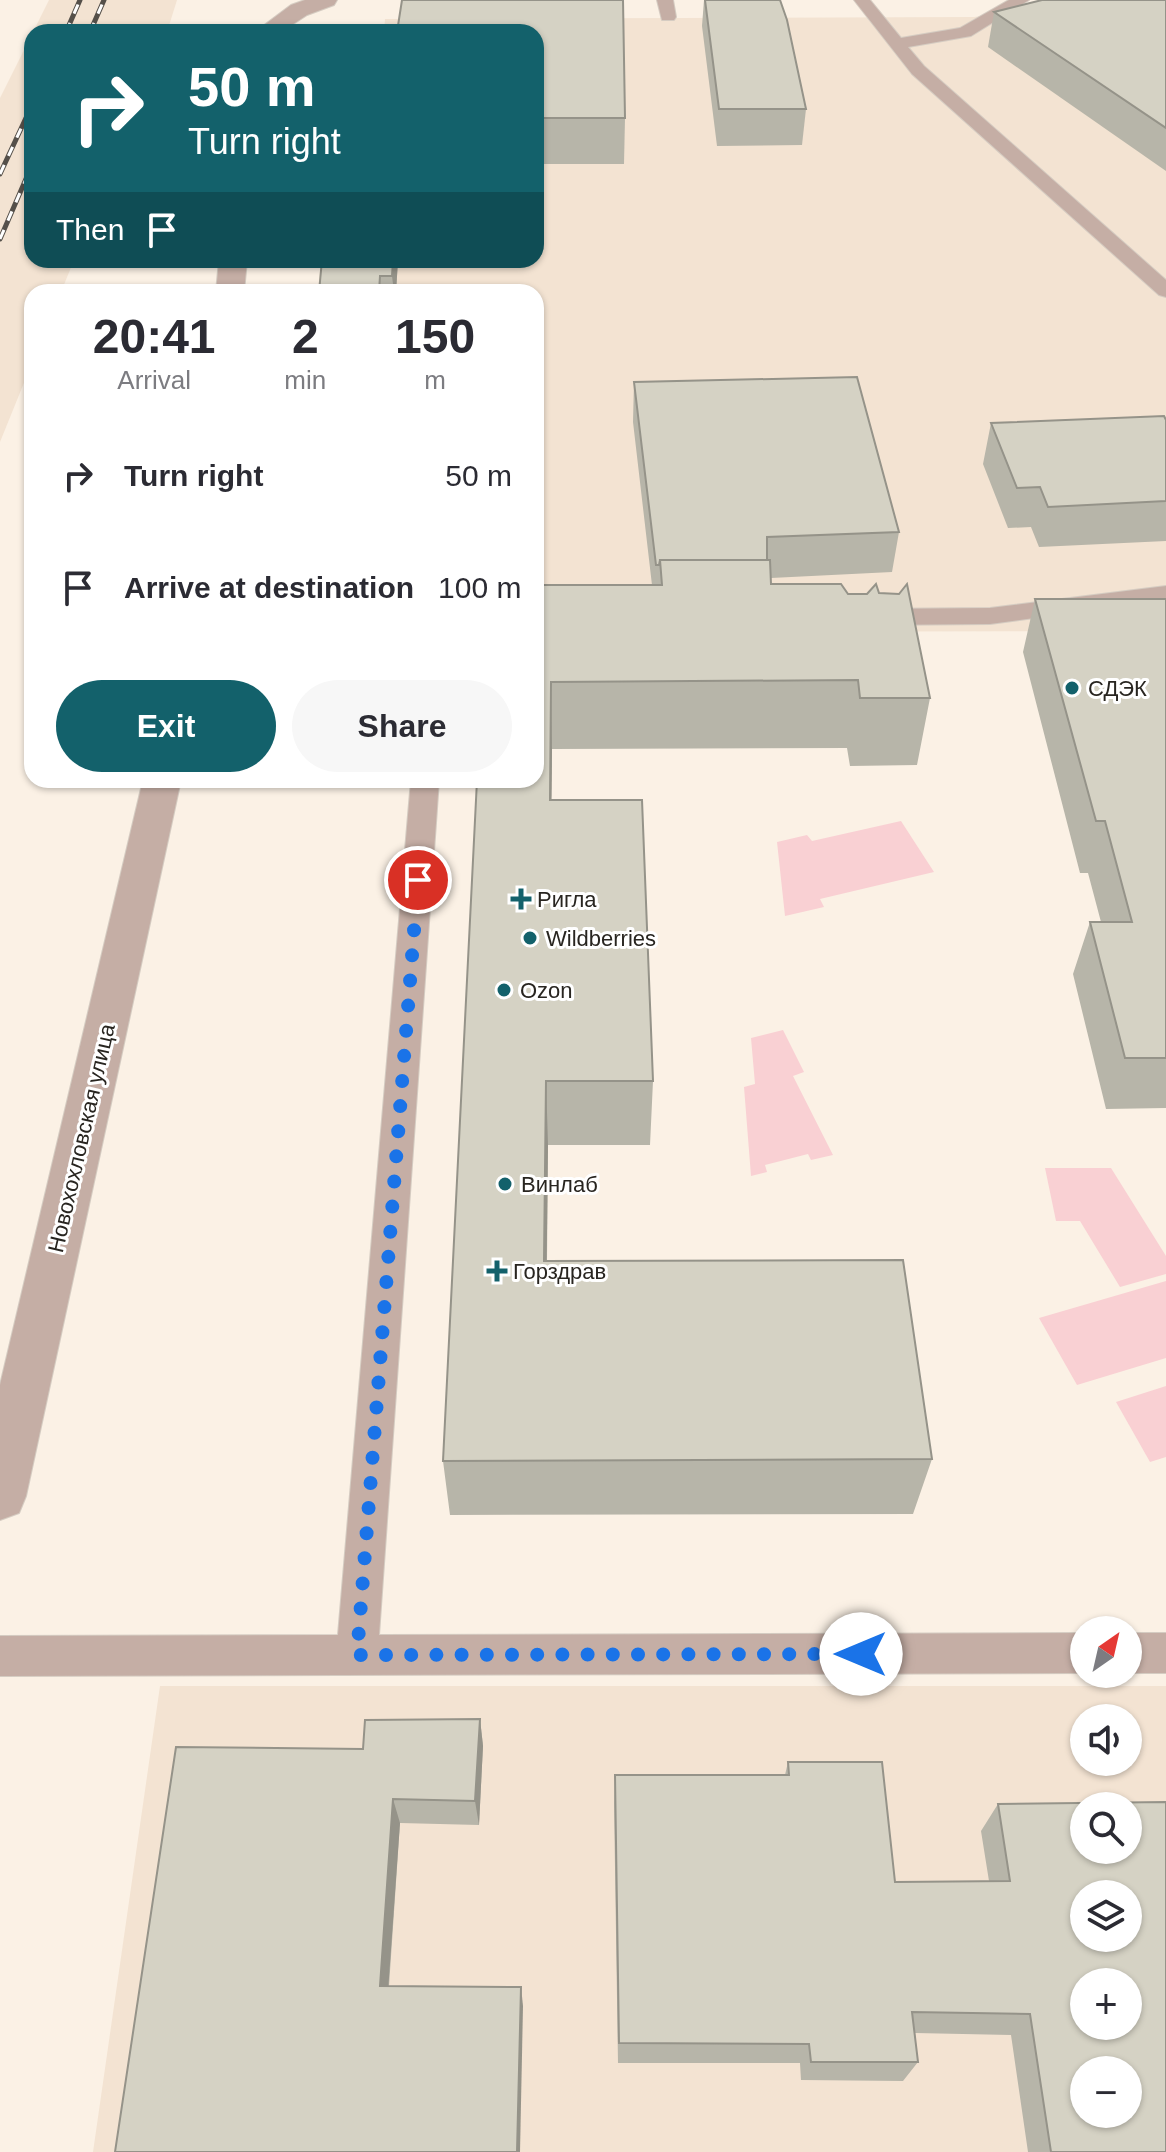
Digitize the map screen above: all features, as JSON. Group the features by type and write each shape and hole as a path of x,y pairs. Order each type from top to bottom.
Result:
{"street":[{"path":"278,24 299,10 326,0"},
{"name":"Новохохловская улица","path":"0,1496 160,788"}],"lane":[{"path":"862,0 918,70 1166,291"},
{"path":"897,44 965,32 1021,0"},
{"path":"843,617 875,629 1166,593"},
{"path":"357,1655 424,788"},
{"path":"0,1656 1070,1653"},
{"path":"1142,1653 1166,1653"}],"shaded area":[{"path":"49,0 177,0 170,24 37,24"},
{"path":"1166,0 1166,631 544,632 544,284 319,284 320,268 544,268 544,24 385,24 385,19 974,17 1082,3"},
{"path":"24,50 24,268 71,268 64,284 24,284 24,383 0,442 0,98"},
{"path":"901,821 934,872 820,899 824,907 785,916 777,842 807,835 812,841"},
{"path":"783,1030 804,1072 793,1076 833,1155 811,1160 808,1154 765,1165 767,1172 751,1176 744,1087 755,1084 751,1038"},
{"path":"1045,1168 1111,1168 1166,1256 1166,1274 1120,1287 1080,1221 1056,1221"},
{"path":"1166,1281 1166,1358 1077,1385 1039,1318"},
{"path":"1166,1386 1166,1457 1150,1462 1116,1402"},
{"path":"160,1686 1166,1686 1166,2152 93,2152"}],"building":[{"path":"402,0 623,0 625,118 544,118 544,24 398,24"},
{"path":"705,0 780,0 806,109 719,109"},
{"path":"1042,0 1166,0 1166,128 994,12"},
{"path":"321,268 392,268 392,276 380,276 380,284 320,284"},
{"path":"857,377 899,532 767,537 767,560 660,560 656,565 634,382"},
{"path":"1164,416 1166,501 1048,507 1040,487 1017,488 991,423"},
{"path":"660,560 770,560 771,584 841,584 848,594 867,594 876,584 879,593 899,594 907,584 930,698 860,698 858,680 551,682 550,800 642,800 653,1081 546,1081 544,1261 903,1260 932,1459 443,1461 477,788 544,788 544,585 662,585"},
{"path":"1035,599 1166,599 1166,1058 1125,1058 1090,922 1132,922 1105,821 1096,821"},
{"path":"480,1719 475,1801 393,1799 380,1986 521,1987 517,2152 115,2152 176,1747 363,1749 365,1720"},
{"path":"788,1762 882,1762 895,1882 1010,1881 998,1804 1070,1803 1070,1864 1142,1864 1142,1802 1166,1802 1166,2152 1051,2152 1030,2014 912,2012 918,2062 811,2062 809,2044 619,2043 615,1775 789,1775"}],"railway":[{"path":"70,24 80,0"},
{"path":"94,24 104,0"},
{"path":"0,174 24,122"},
{"path":"0,239 24,184"}],"place":[{"name":"СДЭК","path":"1072,688"},
{"name":"Ригла","path":"521,899"},
{"name":"Wildberries","path":"530,938"},
{"name":"Ozon","path":"504,990"},
{"name":"Винлаб","path":"505,1184"},
{"name":"Горздрав","path":"497,1271"}],"route":[{"path":"418,880 357,1655 861,1654"}]}
